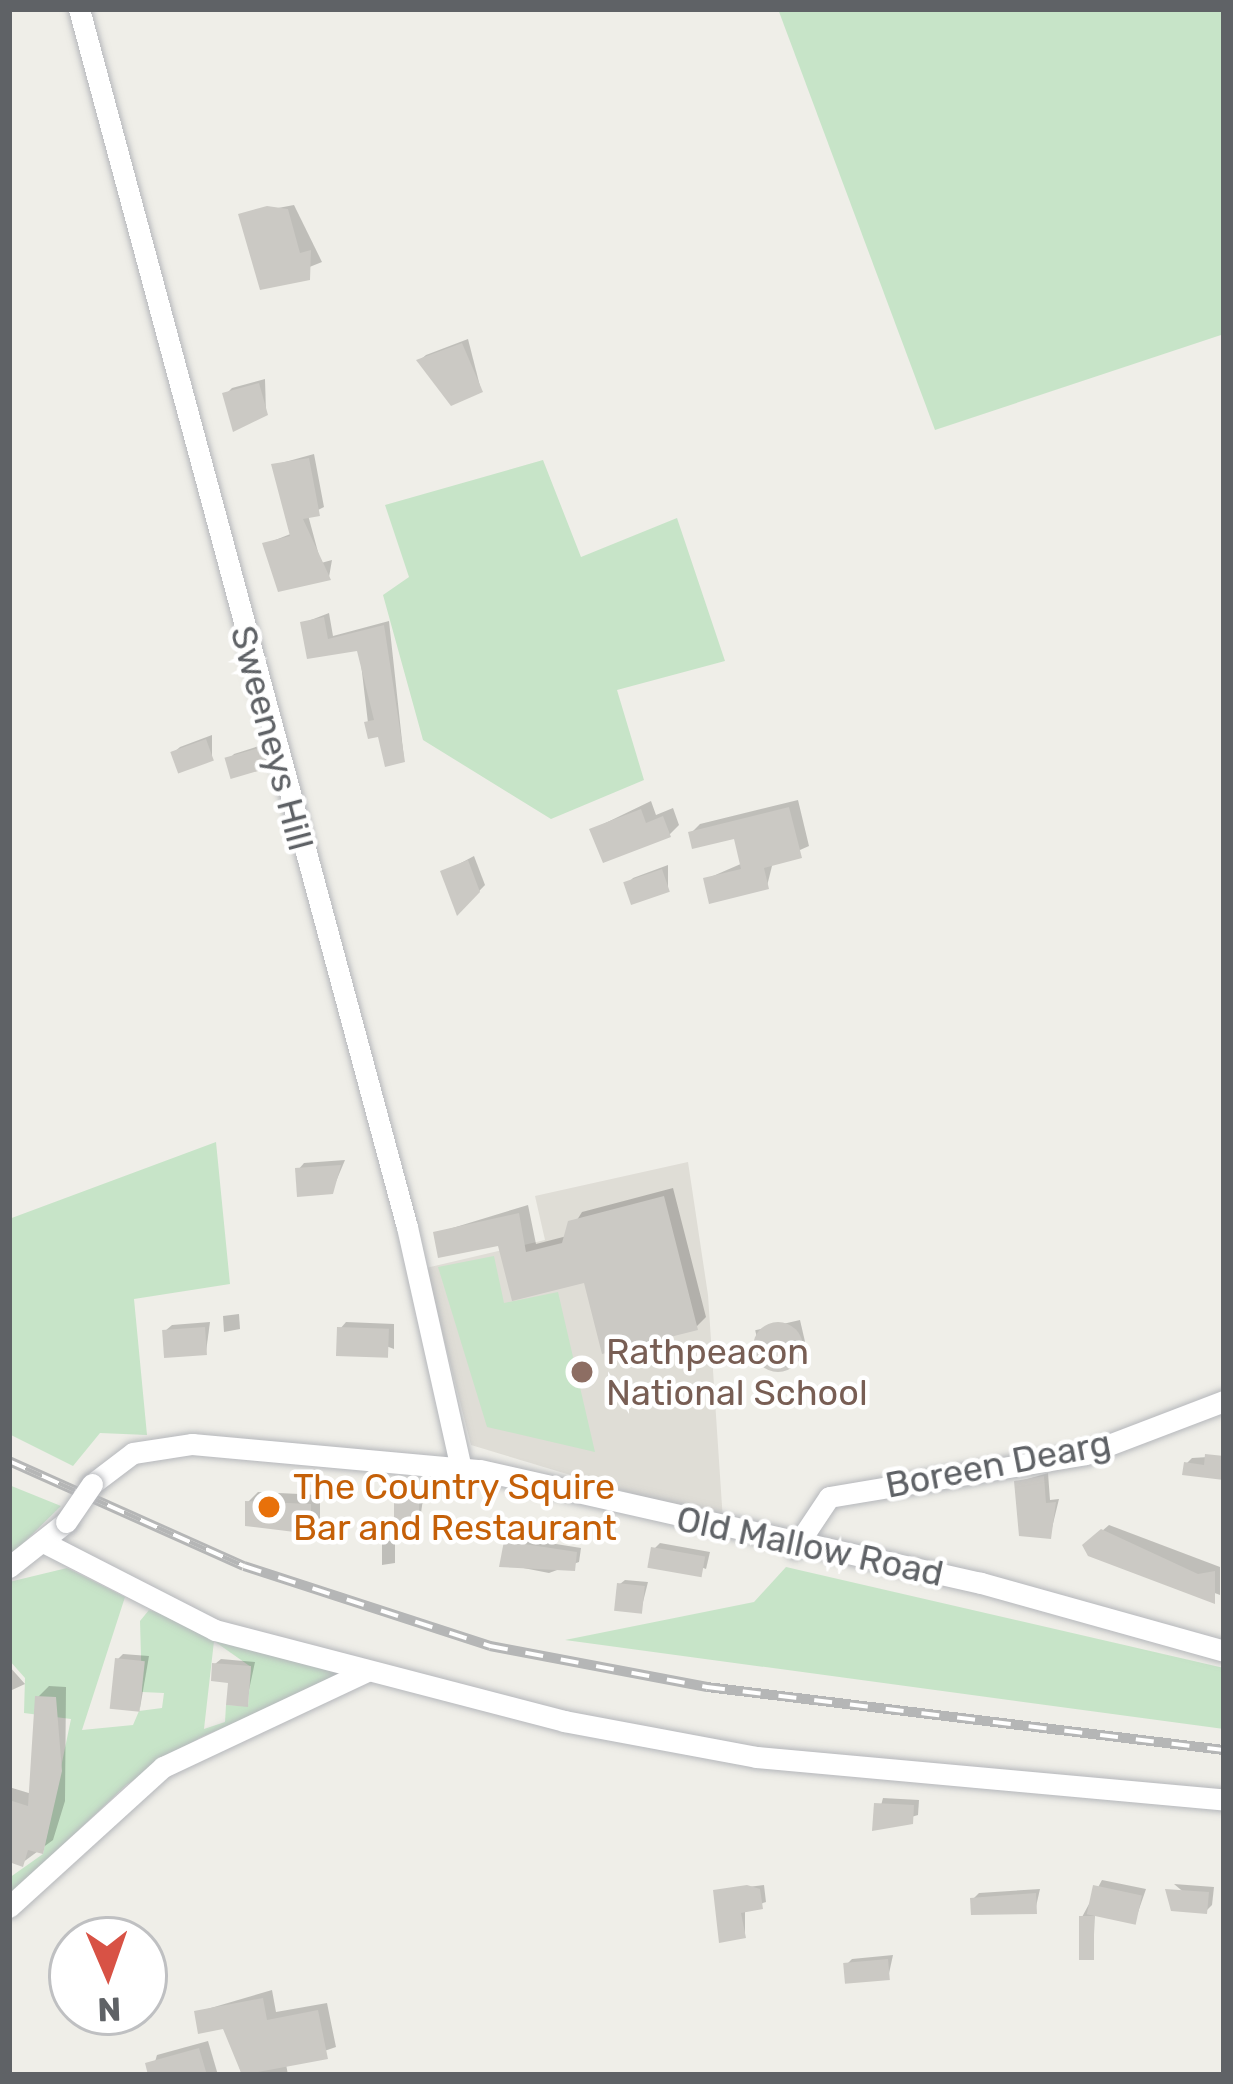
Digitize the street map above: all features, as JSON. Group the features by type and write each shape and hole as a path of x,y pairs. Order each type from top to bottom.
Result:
{"street":[{"name":"Sweeneys Hill","path":"80,9 407,1226 460,1468"},
{"name":"Boreen Dearg","path":"795,1548 829,1497 1085,1454 1224,1401"},
{"name":"Old Mallow Road","path":"9,1567 45,1543 92,1484 133,1453 192,1444 460,1468 795,1548 981,1583 1224,1652"},
{"path":"45,1543 215,1630 367,1671 756,1757 1224,1800"},
{"path":"9,1907 163,1767 367,1671"}],"shaded area":[{"name":"Rathpeacon National School","path":"688,1162 708,1295 723,1521 471,1445 426,1268 545,1240 535,1196"}],"green space":[{"path":"778,9 1224,9 1224,334 935,430"},
{"path":"543,460 581,557 677,518 725,661 617,690 644,780 551,819 423,740 383,595 409,577 385,505"},
{"path":"216,1142 230,1284 134,1299 147,1435 100,1433 73,1466 9,1434 9,1219"},
{"path":"494,1256 504,1303 558,1292 595,1452 487,1427 438,1267"},
{"path":"9,1485 61,1506 9,1557"},
{"path":"786,1567 1224,1668 1224,1729 565,1640 754,1602"},
{"path":"67,1568 125,1597 82,1730 133,1725 139,1711 162,1708 164,1693 142,1692 140,1621 149,1610 336,1669 339,1680 201,1737 126,1785 9,1896 9,1878 43,1854 71,1719 24,1713 25,1678 9,1660 9,1582","holes":["214,1641 251,1667 248,1706 226,1705 225,1722 204,1729"]}],"building":[{"path":"267,206 288,209 300,253 311,250 310,280 260,290 238,214"},
{"path":"462,343 483,392 451,406 416,360"},
{"path":"259,383 268,415 233,432 222,393"},
{"path":"309,458 320,516 303,519 331,580 278,592 262,543 290,536 271,464"},
{"path":"324,617 328,639 384,625 405,762 385,767 378,737 368,739 364,722 374,720 357,651 307,659 300,622"},
{"path":"206,739 214,761 178,774 170,752"},
{"path":"262,747 268,768 231,779 225,758"},
{"path":"789,807 802,858 764,868 769,889 709,904 703,878 741,869 734,839 692,849 688,832"},
{"path":"641,809 646,823 663,816 671,837 603,863 589,829"},
{"path":"468,860 480,892 457,916 440,871"},
{"path":"662,869 670,892 631,905 623,882"},
{"path":"341,1165 333,1194 297,1197 295,1168"},
{"path":"664,1196 698,1330 602,1354 584,1283 512,1301 498,1246 438,1258 433,1232 519,1213 526,1252 562,1243 568,1221"},
{"path":"778,1322 796,1329 803,1347 796,1365 778,1372 760,1365 753,1347 760,1329"},
{"path":"205,1327 207,1355 164,1358 162,1330"},
{"path":"337,1327 389,1329 388,1358 336,1356"},
{"path":"1205,1454 1224,1456 1224,1480 1182,1475 1184,1462 1204,1465"},
{"path":"1044,1476 1046,1503 1056,1502 1051,1539 1019,1536 1014,1481"},
{"path":"394,1497 419,1497 419,1538 394,1538"},
{"path":"245,1501 311,1504 311,1534 245,1526"},
{"path":"1101,1529 1198,1574 1215,1571 1215,1604 1088,1556 1082,1545"},
{"path":"504,1541 577,1552 575,1571 499,1567"},
{"path":"651,1547 705,1557 702,1577 647,1568"},
{"path":"617,1583 645,1586 642,1614 614,1611"},
{"path":"115,1658 145,1661 140,1712 110,1709"},
{"path":"212,1663 251,1666 248,1707 226,1705 228,1683 211,1681"},
{"path":"35,1696 56,1697 62,1771 43,1854 28,1850 23,1867 9,1862 9,1800 28,1806"},
{"path":"874,1803 914,1805 913,1824 872,1831"},
{"path":"747,1885 760,1889 763,1909 741,1913 746,1938 719,1943 713,1890"},
{"path":"1093,1885 1142,1895 1136,1925 1087,1914"},
{"path":"1165,1889 1209,1892 1207,1914 1171,1911"},
{"path":"1036,1893 1037,1914 971,1915 970,1898"},
{"path":"1079,1916 1094,1916 1094,1960 1079,1960"},
{"path":"888,1959 890,1980 845,1984 843,1963"},
{"path":"263,1998 267,2020 318,2010 328,2059 242,2075 223,2029 198,2034 194,2011"},
{"path":"199,2048 207,2075 148,2075 145,2063"}],"railway":[{"path":"9,1461 244,1566 490,1646 707,1687 1224,1750"}],"place":[{"name":"Rathpeacon National School","path":"582,1372"},
{"name":"The Country Squire Bar and Restaurant","path":"269,1507"}]}
